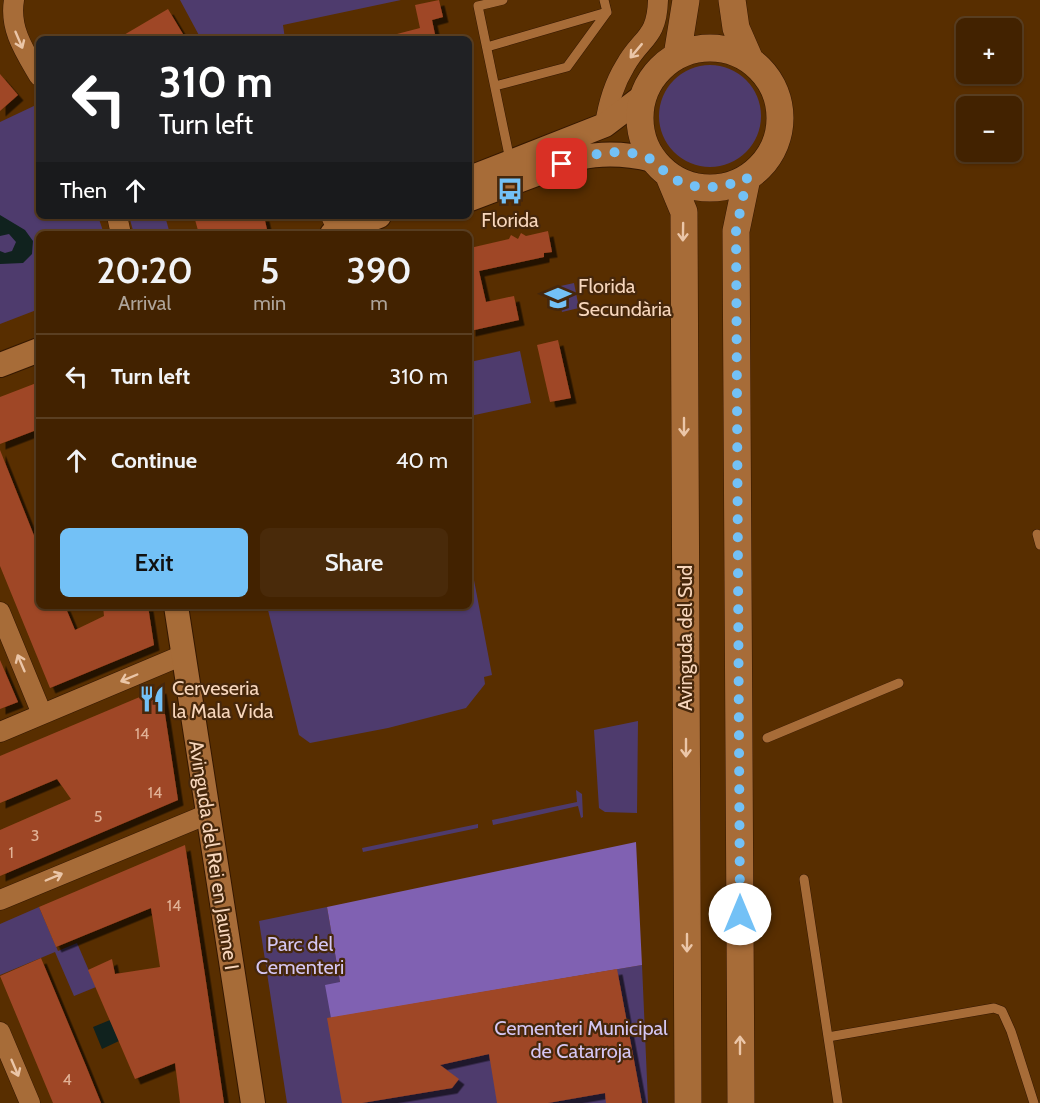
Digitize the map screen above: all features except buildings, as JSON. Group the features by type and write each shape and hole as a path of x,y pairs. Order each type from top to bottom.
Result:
{"main road":[{"path":"677,56 684,25 686,0"},
{"path":"732,0 736,28 750,60 772,84 778,100 780,123 774,147 763,164 747,178 728,186 708,188 688,185 661,168 643,142 639,122 642,97 661,67 677,56 694,49 714,47 733,51 750,60"},
{"name":"Avinguda del Sud","path":"661,168 684,212 688,1103"},
{"path":"741,1103 736,231 747,178"}],"street":[{"path":"14,0 13,22 16,34 36,71"},
{"path":"605,125 608,106 624,66 653,32 658,15 658,0"},
{"path":"472,176 605,125 642,97"},
{"path":"472,198 579,158 597,154 628,154 661,168"},
{"path":"341,231 371,219"},
{"path":"0,365 36,351"},
{"name":"Avinguda del Rei en Jaume I","path":"176,609 253,1103"},
{"path":"0,612 42,714"},
{"path":"0,732 183,655"},
{"path":"0,900 208,814"},
{"path":"0,1032 30,1103"}],"lane":[{"path":"502,0 478,6 510,162"},
{"path":"604,0 607,12"},
{"path":"487,47 607,12"},
{"path":"495,87 567,67 607,12"},
{"path":"1037,534 1040,545"},
{"path":"766,738 899,683"},
{"path":"804,879 838,1103"},
{"path":"828,1037 994,1008 1002,1011 1009,1024 1034,1103"}],"green space":[{"path":"180,0 401,0 283,25 285,36 199,36"},
{"path":"710,65 729,69 746,80 757,97 761,116 757,135 746,152 729,163 710,167 691,163 674,152 663,135 659,116 663,97 674,80 691,69"},
{"path":"36,105 36,219 99,219 103,231 36,231 36,310 0,324 0,122"},
{"path":"130,219 166,219 169,231 133,231"},
{"path":"574,283 579,308 562,312 556,287"},
{"path":"520,351 531,403 472,416 472,362"},
{"path":"472,570 492,675 484,677 485,684 466,708 388,728 310,743 299,735 268,609 472,609"},
{"path":"638,721 637,813 605,812 599,808 594,730"},
{"path":"576,790 582,794 583,817 581,818 578,806 493,825 492,820 577,802"},
{"path":"478,824 478,828 363,852 362,848"},
{"path":"39,907 58,951 77,943 96,987 74,996 55,952 0,975 0,924"},
{"name":"Cementeri Municipal de Catarroja","path":"327,907 340,982 331,1018 642,965 648,1103 287,1103 259,921"}],"shaded area":[{"path":"636,842 642,965 331,1018 325,985 340,982 327,907"}],"water":[{"path":"0,215 25,230 33,241 32,254 23,263 0,264 0,251 5,253 12,251 16,242 9,234 0,236"},
{"path":"110,1020 119,1041 102,1049 93,1027"}],"place":[{"name":"Florida","path":"510,191"},
{"name":"Florida Secundària","path":"558,298"},
{"name":"Cerveseria la Mala Vida","path":"152,699"}],"route":[{"path":"562,164 597,154 628,154 653,160 669,176 688,185 708,188 728,186 747,178 736,231 740,914"}],"park label":[{"name":"Parc del Cementeri","path":"300,956"}]}
